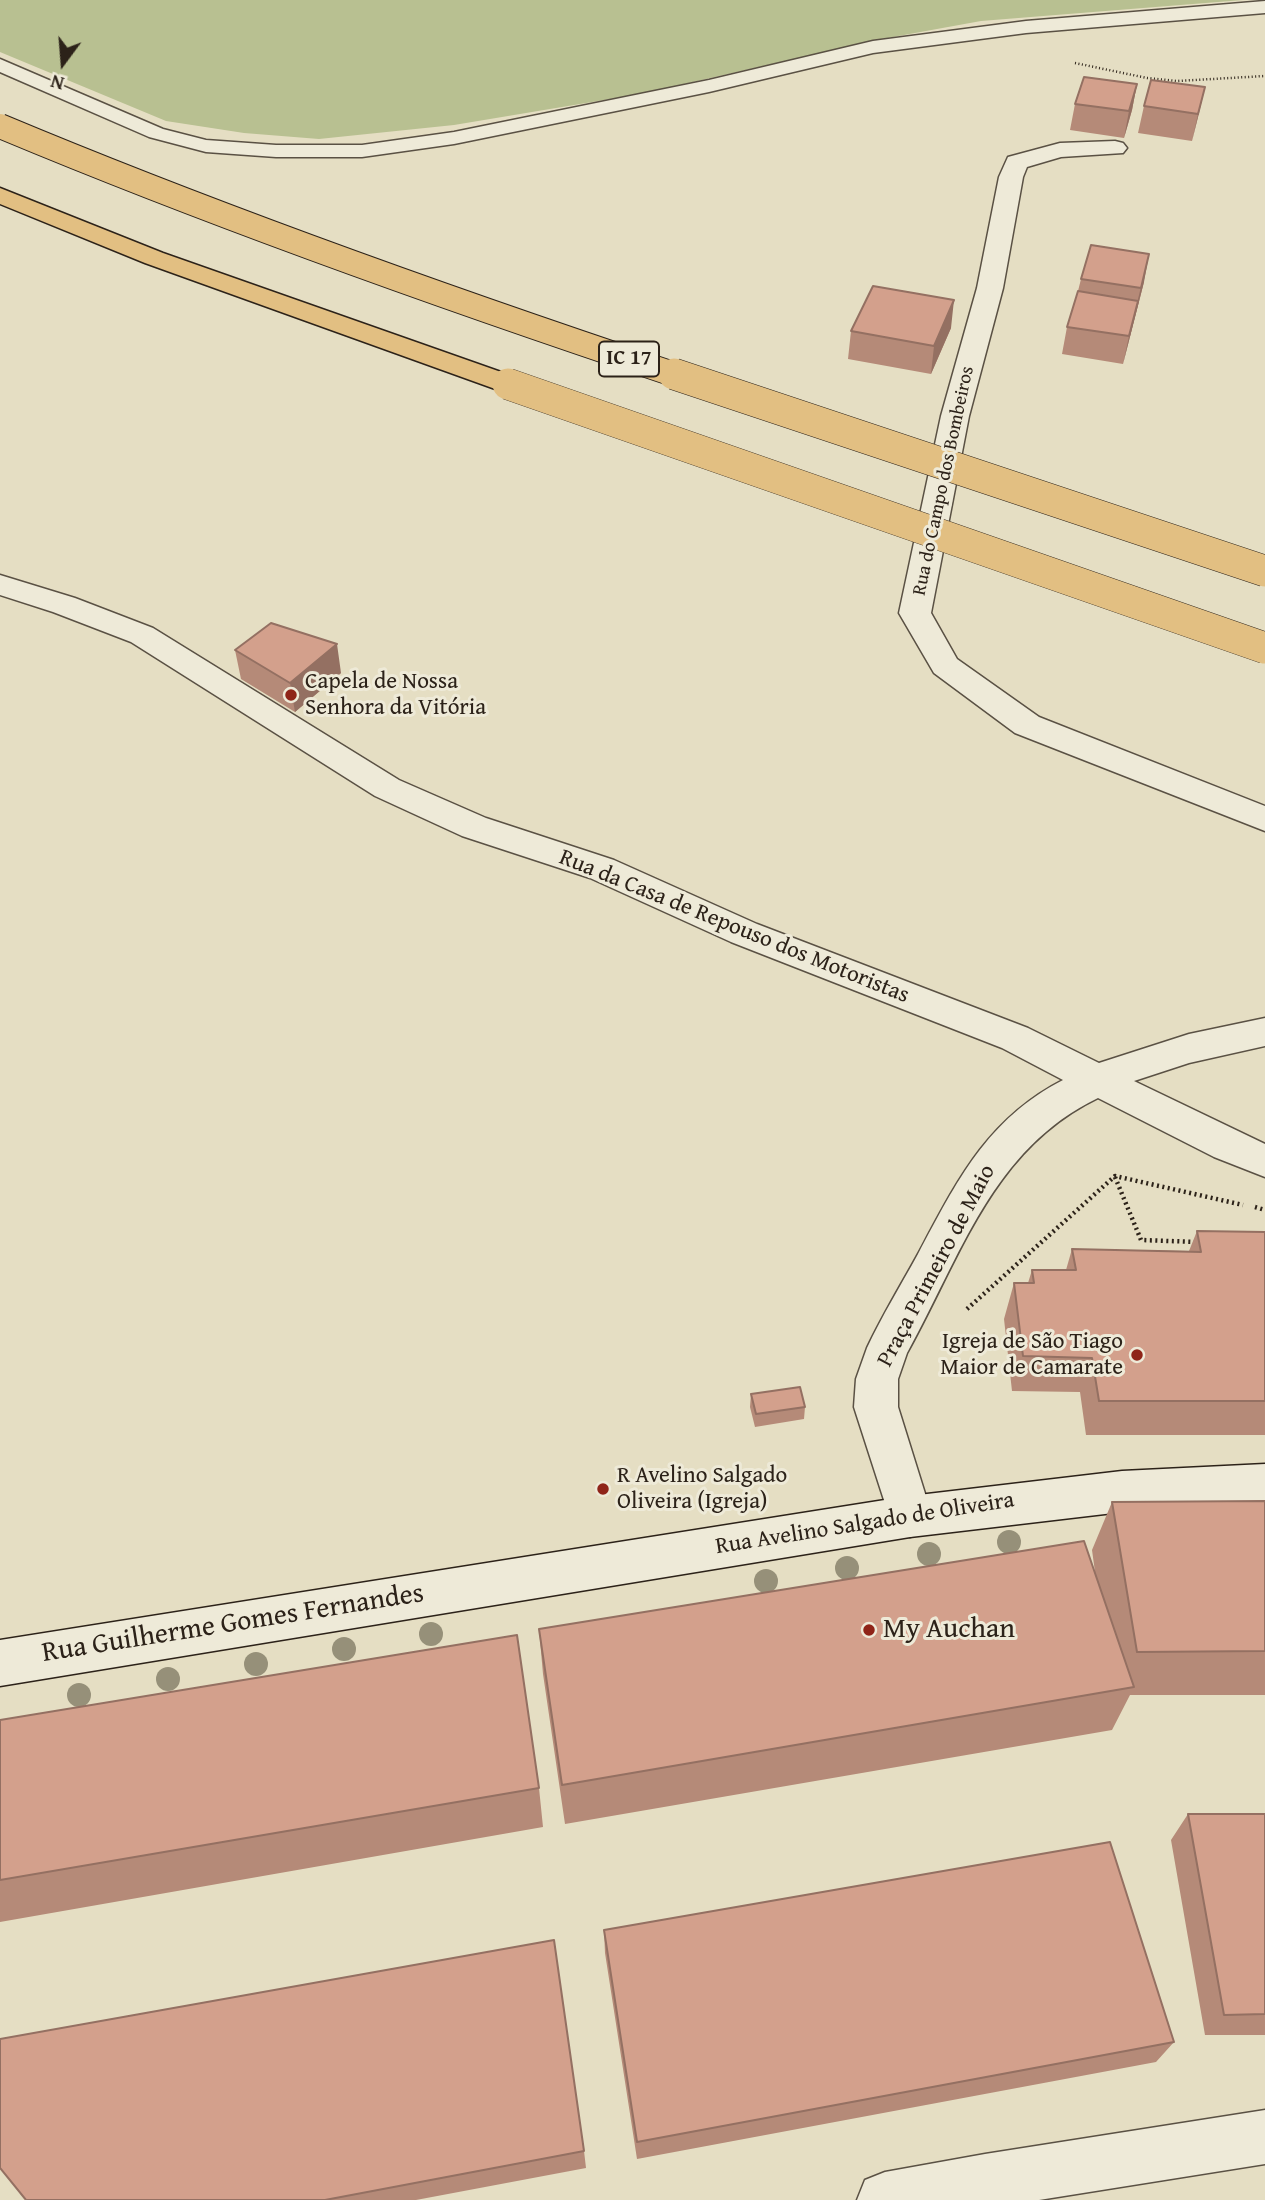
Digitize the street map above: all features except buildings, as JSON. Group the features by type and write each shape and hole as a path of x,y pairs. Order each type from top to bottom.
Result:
{"highway":[{"name":"IC 17","path":"0,125 141,186 550,333 1265,571"},
{"path":"0,195 180,267 1265,648"}],"street":[{"name":"Rua do Campo dos Bombeiros","path":"1115,148 1060,150 1017,162 1011,177 990,288 955,416 915,613 945,666 1027,725 1265,819"},
{"name":"Rua da Casa de Repouso dos Motoristas","path":"0,585 64,605 142,635 387,788 474,827 602,869 744,933 900,996 1015,1038 1097,1080"},
{"name":"Praça Primeiro de Maio","path":"910,1516 876,1407 877,1379 888,1348 985,1169 1024,1127 1097,1080 1152,1059 1222,1039 1265,1032"},
{"path":"1097,1080 1228,1146 1265,1161"},
{"name":"Rua Avelino Salgado de Oliveira","path":"467,1585 1062,1495 1160,1487 1265,1484"},
{"name":"Rua Guilherme Gomes Fernandes","path":"0,1663 467,1585"},
{"path":"885,2200 985,2181 1265,2137"}],"lane":[{"path":"0,65 168,136 206,145 276,151 362,151 454,138 709,86 873,47 1026,27 1265,7"}],"path":[{"path":"1068,61 1147,78 1177,80 1265,76"},
{"path":"909,1310 947,1327 1115,1176"},
{"path":"1115,1176 1265,1209"},
{"path":"1115,1176 1141,1240 1210,1243"}],"green space":[{"path":"0,0 1243,0 981,21 882,39 640,94 454,125 319,139 244,133 166,121 0,52"}],"place":[{"name":"Capela de Nossa Senhora da Vitória","path":"291,695"},
{"name":"Igreja de São Tiago Maior de Camarate","path":"1137,1355"},
{"name":"R Avelino Salgado Oliveira (Igreja)","path":"603,1489"},
{"name":"My Auchan","path":"869,1630"}]}
